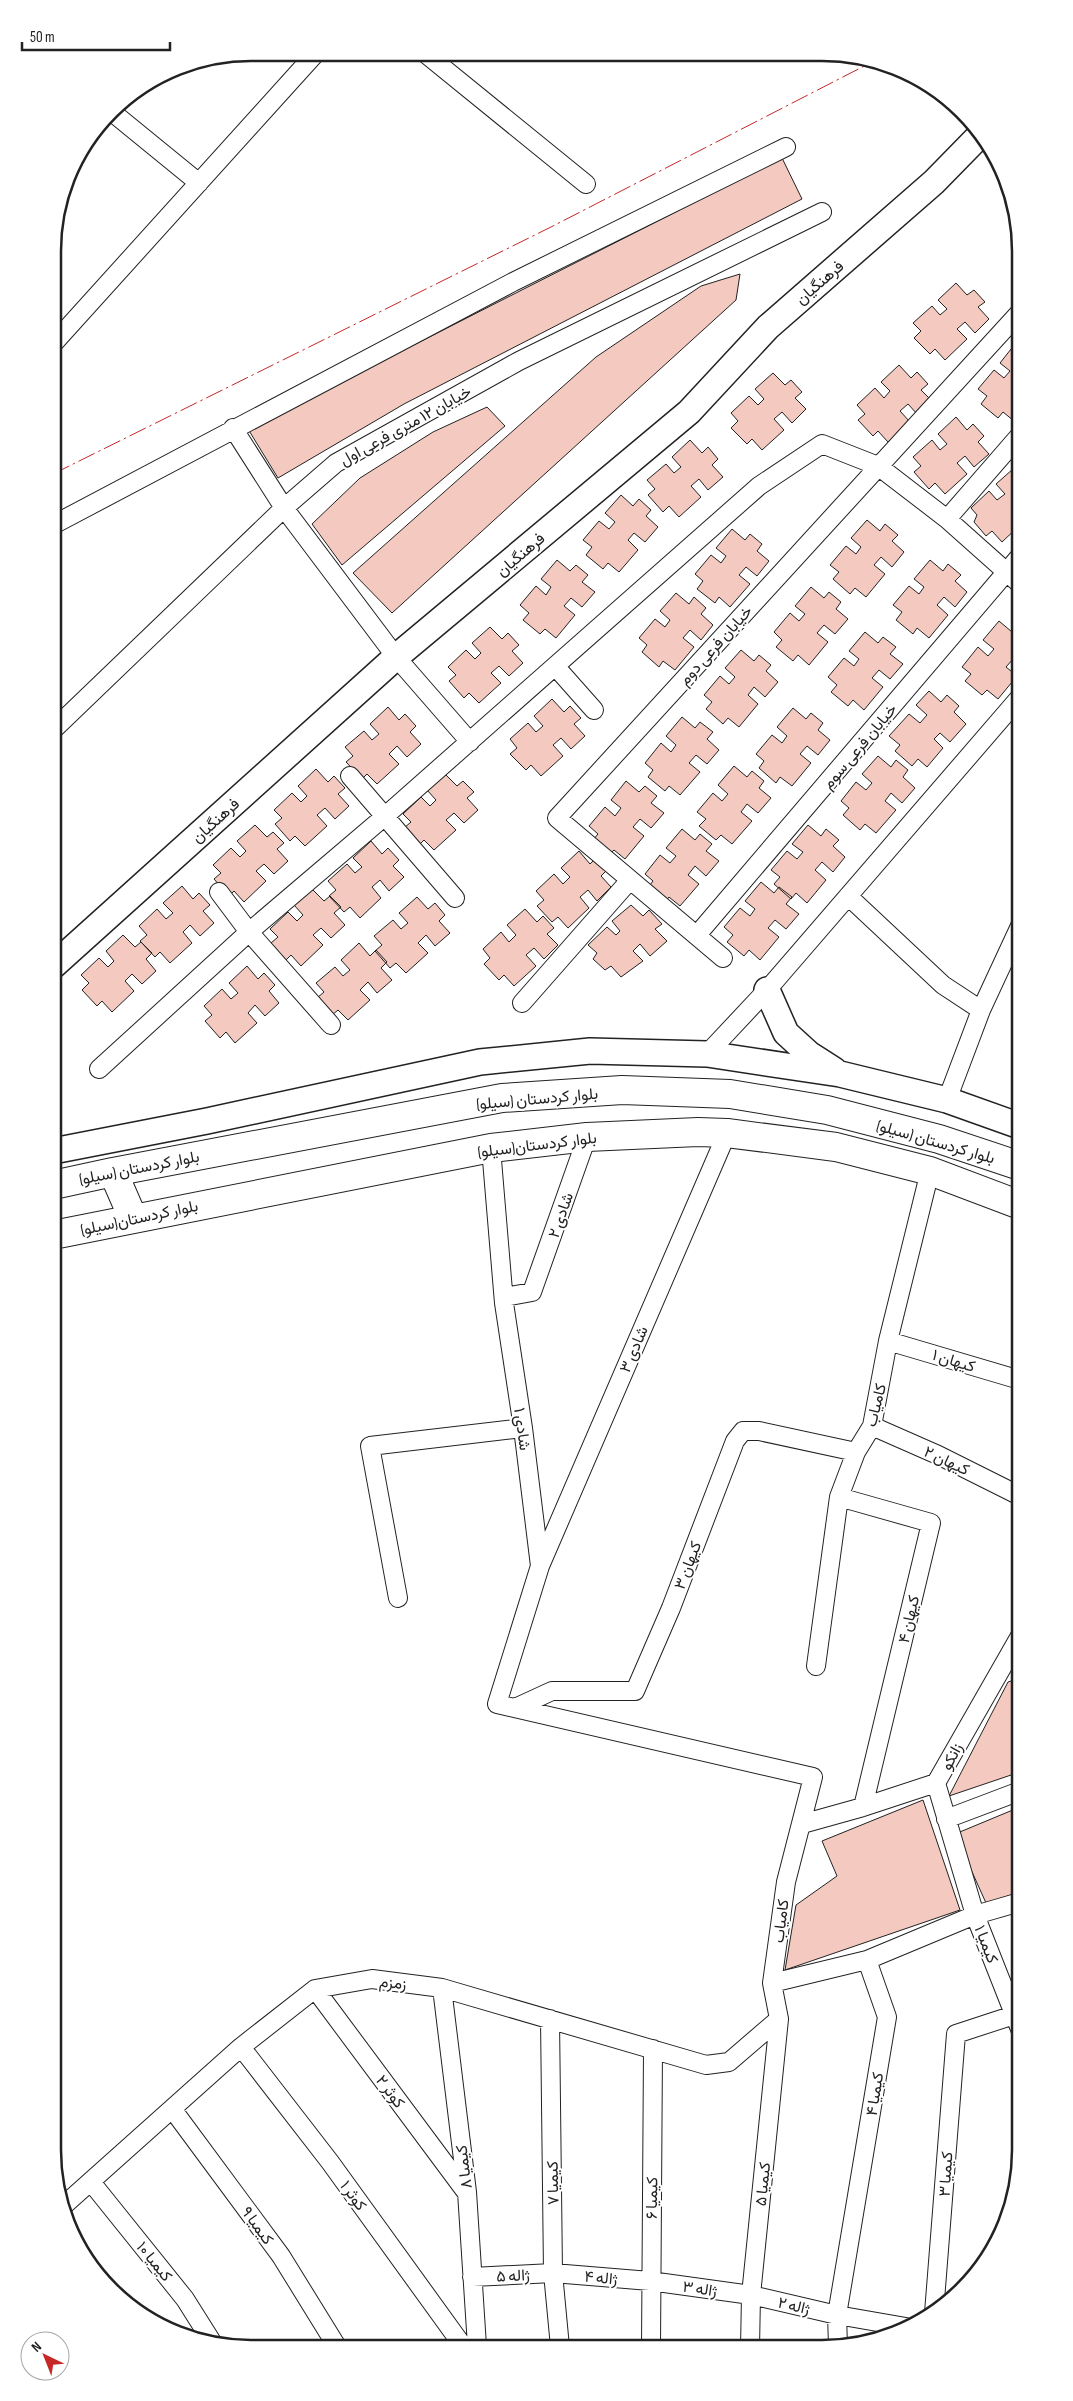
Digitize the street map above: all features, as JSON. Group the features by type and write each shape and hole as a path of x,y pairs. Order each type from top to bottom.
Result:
{"main road":[{"name":"بلوار کردستان (سیلو)","path":"61,1183 502,1098 622,1090 730,1094 827,1110 939,1139 1012,1163"},
{"name":"بلوار کردستان(سیلو)","path":"61,1233 491,1148 587,1137 727,1132 836,1148 930,1171 1012,1201"},
{"path":"113,1172 133,1218"}],"street":[{"path":"61,335 309,61"},
{"path":"435,61 586,184"},
{"path":"118,116 199,183"},
{"name":"فرهنگیان","path":"61,957 396,657 689,412 768,327 934,182 975,140"},
{"path":"61,521 233,428 513,282 786,147"},
{"name":"خیابان ۱۲ متری فرعی اول","path":"61,722 284,508 336,462 511,366 822,212"},
{"name":"خیابان فرعی دوم","path":"723,958 557,818 1012,321"},
{"path":"233,428 284,508 396,657 470,742"},
{"path":"99,1069 249,932 470,742 759,486 822,444 878,466 947,518 1012,578"},
{"path":"947,518 1012,444"},
{"name":"خیابان فرعی سوم","path":"697,935 1012,566"},
{"path":"555,666 594,710"},
{"path":"707,1054 768,990 1012,706"},
{"path":"350,776 455,898"},
{"path":"522,1003 630,880"},
{"path":"219,892 249,932 331,1025"},
{"path":"848,896 943,985 980,1010"},
{"path":"947,1100 980,1010 1012,943"},
{"path":"768,990 786,1033 809,1054 840,1074"},
{"path":"61,1149 207,1121 480,1062 590,1051 707,1054 840,1074 947,1100 1012,1123"},
{"name":"شادی ۳","path":"540,1566 727,1132"},
{"name":"شادی ۲","path":"504,1297 532,1292 587,1137"},
{"name":"شادی ۱","path":"491,1148 504,1297 540,1566 497,1704 515,1708"},
{"name":"کامیاب","path":"816,1666 839,1497 856,1452 872,1426 888,1341 930,1171"},
{"name":"کیهان ۱","path":"888,1341 1012,1378"},
{"name":"کیهان ۲","path":"872,1426 938,1455 1012,1492"},
{"path":"398,1598 370,1446 523,1428"},
{"name":"کیهان ۳","path":"515,1708 552,1691 635,1691 671,1608 735,1441 743,1431 759,1430 856,1452"},
{"name":"کیهان ۴","path":"839,1497 931,1523 863,1807"},
{"name":"زانکو","path":"975,1915 936,1783 1012,1654"},
{"name":"کامیاب","path":"515,1708 813,1776 786,1882 772,1983 779,2019"},
{"path":"802,1824 863,1807 936,1783"},
{"path":"946,1819 1012,1794"},
{"path":"772,1983 867,1960 975,1915 1012,1904"},
{"name":"کیمیا ۱","path":"975,1915 1012,2004"},
{"name":"کیمیا ۴","path":"838,2339 837,2315 887,2017 867,1960"},
{"name":"زمزم","path":"69,2201 173,2110 241,2047 316,1989 372,1979 442,1988 706,2065 728,2062 779,2019"},
{"name":"کیمیا ۸","path":"442,1988 467,2192 477,2340"},
{"name":"کوثر ۲","path":"316,1989 467,2192"},
{"name":"کیمیا ۷","path":"550,2019 553,2273 559,2340"},
{"name":"کیمیا ۵","path":"750,2340 751,2295 779,2019"},
{"name":"کیمیا ۳","path":"935,2302 956,2034 1012,2020"},
{"name":"کوثر ۱","path":"241,2047 330,2162 459,2340"},
{"name":"کیمیا ۶","path":"651,2340 653,2049"},
{"name":"کیمیا ۹","path":"173,2110 281,2256 332,2340"},
{"name":"کیمیا ۱۰","path":"91,2182 185,2299 207,2334"},
{"name":"ژاله ۵","path":"472,2277 553,2273"},
{"name":"ژاله ۴","path":"553,2273 650,2281"},
{"name":"ژاله ۳","path":"650,2281 751,2295"},
{"name":"ژاله ۲","path":"751,2295 837,2315 894,2325"}],"building":[{"path":"782,158 802,199 404,404 278,478 248,429"},
{"path":"740,274 736,300 392,613 353,573 596,357 701,286"},
{"path":"956,283 967,295 974,290 985,302 978,307 989,319 975,333 965,322 957,329 967,339 945,360 935,349 930,354 914,338 921,331 913,323 932,306 940,315 947,309 938,300"},
{"path":"1012,348 1012,419 1003,412 998,418 981,404 987,396 978,389 994,370 1004,378 1010,371 1000,363"},
{"path":"899,365 911,378 917,372 928,384 921,390 932,401 918,415 908,404 900,411 910,422 888,442 878,431 873,436 858,420 865,414 857,405 875,388 884,398 890,391 881,382"},
{"path":"773,373 785,385 791,380 802,392 795,398 806,409 792,423 782,412 774,419 784,430 762,450 752,439 747,444 731,428 738,421 731,413 749,396 758,405 764,399 755,389"},
{"path":"487,407 505,426 342,565 312,524 360,478 433,432"},
{"path":"956,417 967,430 973,424 984,436 978,442 989,454 974,467 965,456 957,463 967,474 945,494 935,483 929,489 914,472 921,466 913,457 932,440 940,450 947,444 938,434"},
{"path":"690,440 702,453 708,447 718,459 712,465 723,477 708,490 699,479 691,486 701,497 679,517 669,506 663,512 648,495 655,489 647,480 666,464 674,473 681,467 672,457"},
{"path":"1012,470 1012,533 1002,542 992,531 986,536 974,522 977,515 971,508 989,491 997,500 1005,494 996,484"},
{"path":"621,495 633,506 639,499 651,510 646,516 658,527 645,542 634,533 628,540 638,550 619,572 608,563 603,569 586,555 592,547 583,540 599,521 609,529 615,522 605,513"},
{"path":"867,520 880,531 885,524 898,535 892,541 904,552 892,567 881,557 874,565 885,574 866,597 855,588 850,594 833,579 839,572 830,565 846,546 856,554 861,547 851,538"},
{"path":"732,529 745,540 750,534 762,544 757,551 769,561 757,576 746,567 739,575 750,584 730,607 719,597 715,603 697,589 703,581 695,574 711,555 721,563 726,556 716,548"},
{"path":"557,560 570,571 576,565 588,575 582,582 595,592 582,607 571,598 564,606 575,615 556,638 545,629 540,634 523,620 529,613 520,605 536,586 546,595 551,587 541,579"},
{"path":"930,560 943,571 948,564 961,575 955,581 967,592 955,607 944,597 937,605 948,615 929,638 917,628 913,634 896,620 902,612 893,605 909,586 919,594 924,587 914,579"},
{"path":"811,587 824,598 829,592 841,602 836,609 848,619 835,634 824,625 817,633 828,642 809,665 798,655 793,661 776,647 782,640 774,632 790,613 799,621 805,614 795,606"},
{"path":"676,593 689,604 694,597 706,608 701,614 713,625 701,640 690,630 683,638 694,647 675,670 663,661 659,667 642,652 647,645 639,638 655,619 665,627 670,620 660,611"},
{"path":"999,621 1012,632 1012,660 1006,667 1012,672 1012,682 998,699 987,690 982,695 965,681 971,674 962,667 978,647 988,656 994,649 983,640"},
{"path":"490,627 502,639 508,633 519,645 512,651 523,663 509,676 499,666 491,673 501,683 479,703 469,693 464,698 449,681 456,675 448,667 466,650 475,659 481,653 472,643"},
{"path":"865,632 878,643 883,637 896,647 890,654 903,664 890,679 879,670 872,678 883,687 864,710 853,700 848,706 831,692 837,685 828,677 844,658 854,666 859,659 849,651"},
{"path":"741,650 754,661 759,655 771,665 766,671 778,682 765,697 754,687 748,695 758,704 739,727 728,718 723,724 706,709 712,702 704,695 720,676 729,684 735,677 725,668"},
{"path":"929,691 941,702 947,695 959,706 954,712 966,724 950,742 940,733 934,739 943,748 927,767 918,759 912,766 895,751 900,745 889,736 909,714 920,723 927,715 916,705"},
{"path":"552,699 564,712 570,706 581,718 574,724 585,736 571,749 561,738 553,745 563,756 541,776 531,765 526,770 510,754 517,748 510,739 528,723 536,732 543,726 534,716"},
{"path":"388,707 399,720 405,714 416,726 410,732 421,744 407,757 397,746 389,754 399,764 377,784 367,774 362,779 346,762 353,756 345,747 364,731 372,740 379,734 370,724"},
{"path":"793,708 806,719 811,713 823,723 818,730 830,740 818,755 807,746 800,754 811,763 792,786 780,777 776,783 759,768 764,761 756,754 772,735 782,743 787,736 777,727"},
{"path":"682,717 695,728 700,722 713,732 707,739 719,750 707,764 696,755 689,763 700,772 680,795 669,786 665,791 648,777 653,770 645,763 661,743 671,752 676,745 666,736"},
{"path":"878,756 891,767 896,760 908,770 903,777 915,788 902,803 891,793 885,801 896,810 876,833 865,824 860,830 843,815 849,808 841,801 856,782 866,790 872,783 862,774"},
{"path":"734,766 747,777 752,771 764,781 759,788 771,798 758,813 747,804 741,812 752,821 732,844 721,835 716,840 699,826 706,819 697,812 713,793 722,801 728,794 718,785"},
{"path":"316,769 328,782 334,776 345,788 338,794 349,806 335,819 325,808 317,815 327,826 305,846 295,836 290,841 275,824 282,818 274,810 292,793 301,802 307,796 298,786"},
{"path":"445,774 457,786 463,781 474,792 467,798 478,810 464,823 454,813 446,820 456,830 434,850 424,840 419,845 404,828 411,822 403,814 421,797 430,806 436,800 427,790"},
{"path":"626,781 639,792 645,786 657,796 651,803 664,813 651,828 640,819 633,827 644,836 625,859 614,850 609,855 592,841 598,834 589,826 605,807 615,816 621,808 611,800"},
{"path":"255,825 267,837 273,832 284,843 277,849 288,861 274,874 264,864 256,871 266,881 244,902 234,891 229,896 214,879 221,873 213,865 231,848 240,857 246,851 237,841"},
{"path":"808,825 821,836 826,829 839,840 833,846 845,857 833,872 822,862 815,870 826,880 807,903 796,893 791,899 774,884 780,877 771,870 787,851 797,859 803,852 792,844"},
{"path":"682,829 695,840 700,834 712,844 706,851 719,861 706,876 695,866 688,875 699,884 680,906 669,897 664,903 647,889 653,881 645,874 660,855 670,863 676,856 666,848"},
{"path":"371,841 382,854 388,848 399,860 393,866 404,877 389,891 380,880 372,887 381,898 360,918 350,907 344,912 329,896 336,890 328,881 347,864 355,873 362,867 353,858"},
{"path":"579,851 590,864 596,858 607,870 601,876 611,887 597,901 588,890 580,897 589,908 568,928 558,917 552,922 537,906 544,900 536,891 554,874 563,884 570,877 561,868"},
{"path":"761,882 774,893 779,887 792,897 786,904 799,914 786,929 775,920 768,928 779,937 760,960 749,950 744,956 727,942 733,935 724,927 740,908 750,916 755,909 745,901"},
{"path":"182,886 193,899 199,893 210,905 203,911 214,923 200,936 190,925 183,932 192,943 170,963 160,952 155,957 140,941 147,935 139,926 157,909 166,919 173,913 163,903"},
{"path":"312,889 324,901 330,896 341,907 334,913 345,925 331,938 321,928 313,935 323,945 301,966 291,955 286,960 271,943 278,937 270,929 288,912 297,921 303,915 294,905"},
{"path":"417,897 428,909 435,903 445,915 439,921 450,933 435,946 426,935 418,943 428,953 406,973 396,963 390,968 375,951 382,945 374,936 393,920 401,929 408,923 399,913"},
{"path":"631,905 643,916 649,910 662,924 655,929 667,941 650,956 640,944 633,951 643,961 621,977 611,966 605,970 593,959 597,953 588,945 607,927 616,935 620,931 612,921"},
{"path":"525,909 537,922 543,916 554,928 547,934 558,945 544,959 534,948 526,955 536,966 514,986 504,975 499,980 484,964 490,958 483,949 501,932 509,942 516,935 507,925"},
{"path":"123,935 135,947 141,942 152,953 146,959 156,971 142,984 132,974 125,981 134,991 112,1012 102,1001 97,1006 82,990 89,983 81,975 99,958 108,967 114,961 106,951"},
{"path":"359,943 370,956 376,950 387,962 381,968 392,980 377,993 368,982 360,990 370,1000 348,1020 338,1010 332,1015 317,998 324,992 316,983 335,967 343,976 350,970 341,960"},
{"path":"247,966 258,979 264,973 275,985 269,991 279,1003 265,1016 255,1005 248,1013 257,1023 235,1043 226,1032 220,1038 205,1021 212,1015 204,1006 222,989 231,999 238,993 229,983"},
{"path":"1012,1681 1012,1775 949,1796 1008,1682"},
{"path":"923,1800 960,1910 785,1970 796,1905 837,1876 822,1841"},
{"path":"1012,1810 1012,1895 986,1903 955,1834"}],"power":[{"path":"61,470 553,226 864,66"}]}
